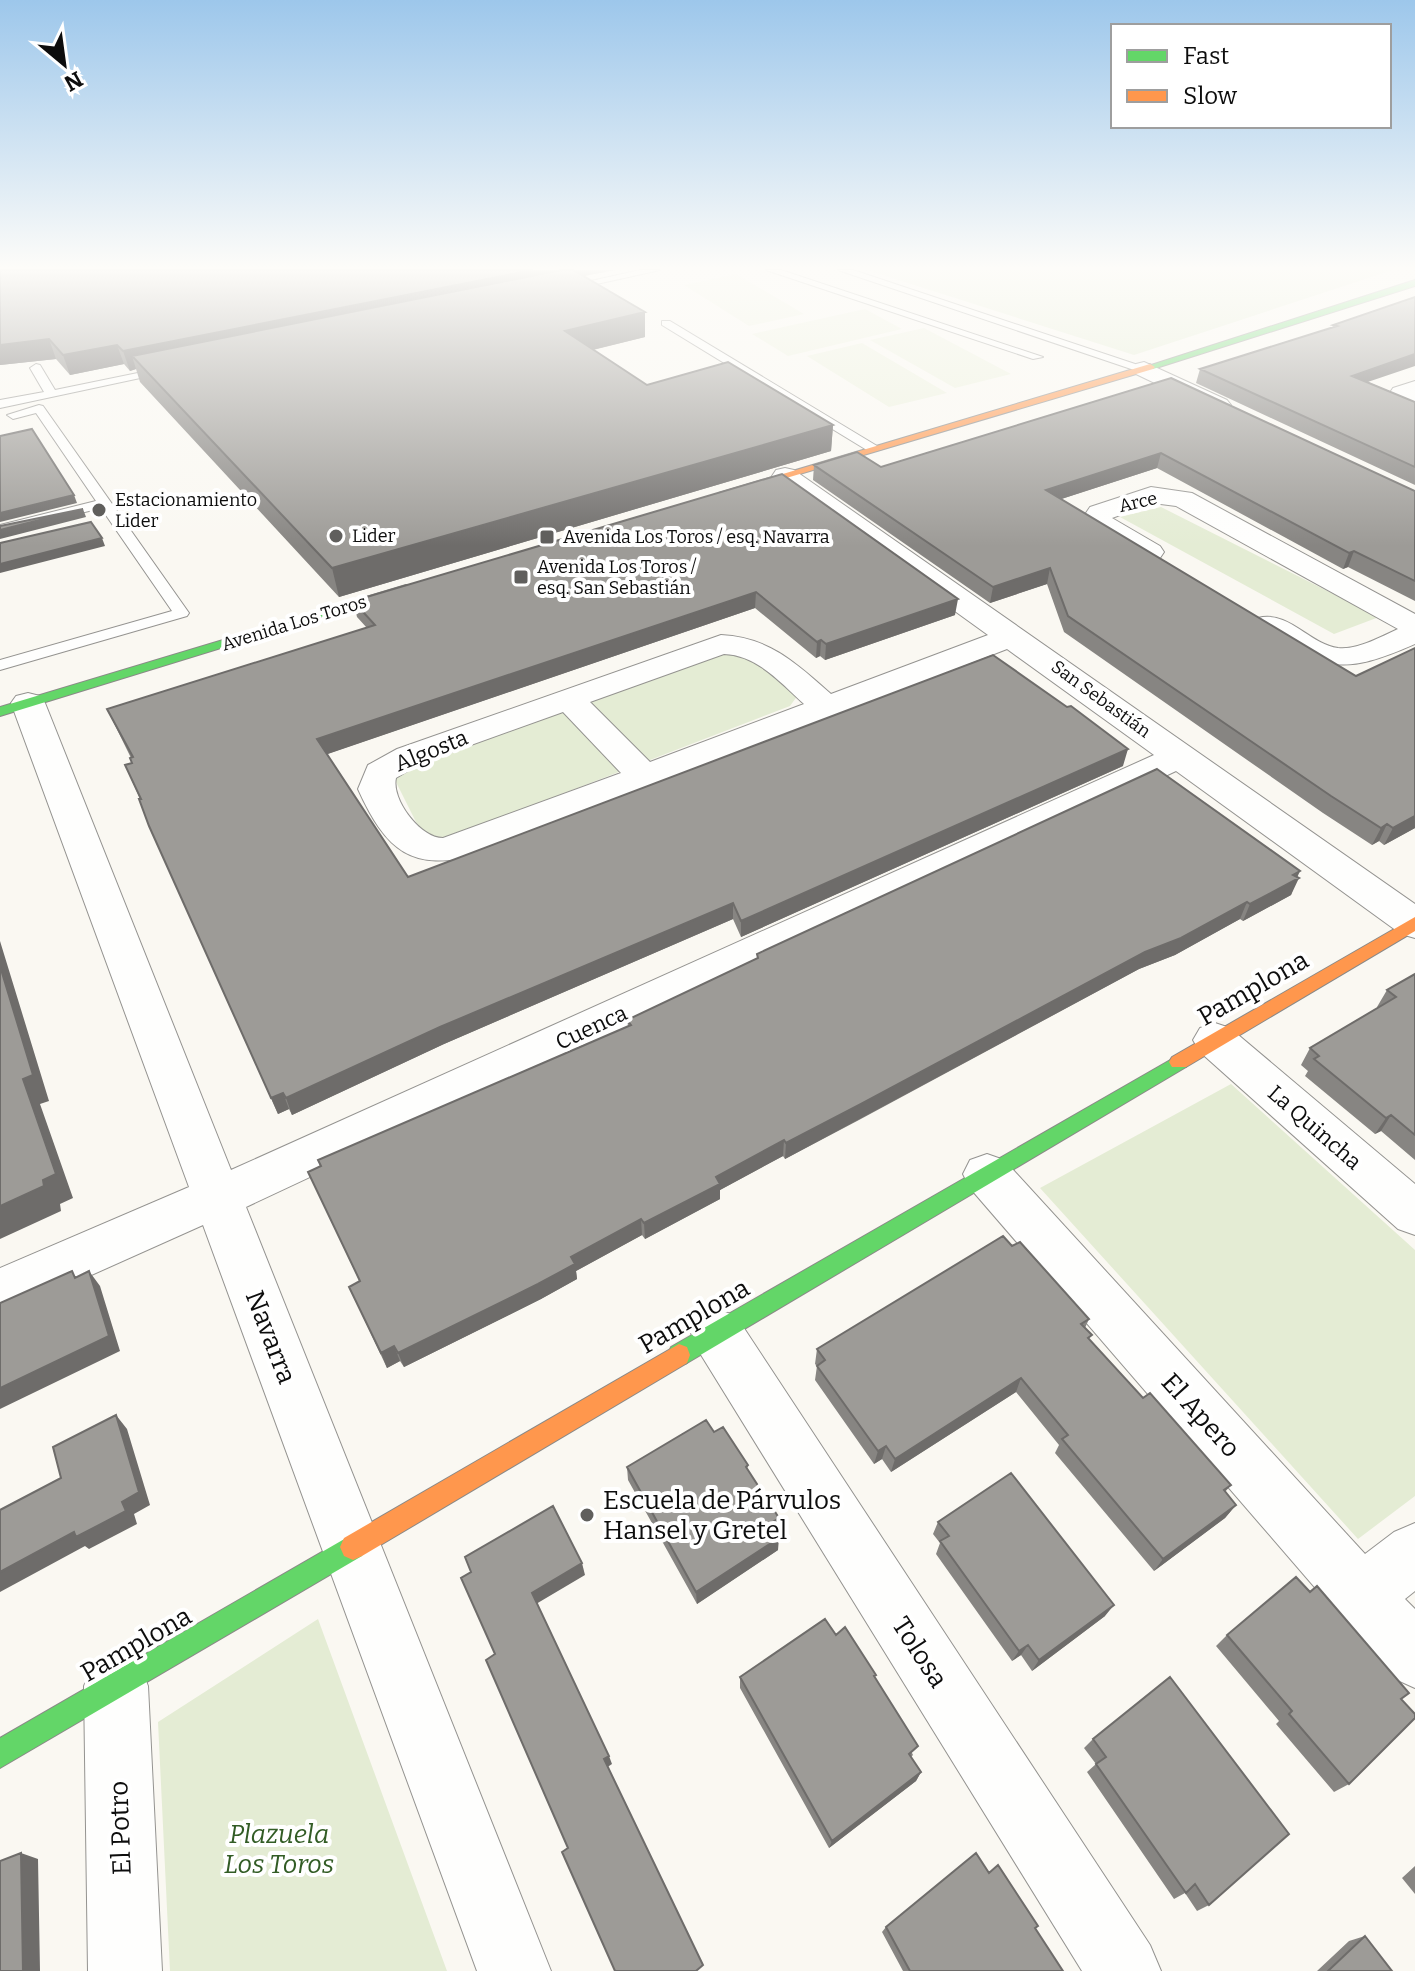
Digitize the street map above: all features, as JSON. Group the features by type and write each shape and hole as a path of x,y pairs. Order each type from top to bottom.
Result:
{"main road":[{"path":"713,497 1166,362"},
{"name":"Avenida Los Toros","path":"14,708 428,583"},
{"name":"Pamplona","path":"0,1754 1415,924"}],"street":[{"path":"1144,369 1235,412"},
{"path":"1415,388 1401,393 1399,397 1415,407"},
{"name":"San Sebastián","path":"785,476 1415,924"},
{"name":"Arce","path":"1174,567 1102,524 1100,513 1151,495 1183,499 1415,626"},
{"path":"1240,607 1316,652 1340,658 1360,657 1415,633"},
{"name":"Algosta","path":"826,707 764,654 750,646 731,643 711,646 397,761 380,773 376,781 379,797 411,842 442,851 466,845 1013,636"},
{"path":"568,698 644,777"},
{"name":"Navarra","path":"14,708 218,1197 514,1971"},
{"name":"Cuenca","path":"0,1293 218,1197 1180,756"},
{"name":"La Quincha","path":"1215,1040 1415,1214"},
{"name":"El Apero","path":"987,1174 1415,1656"},
{"name":"Tolosa","path":"717,1333 1124,1971"},
{"path":"1361,1595 1415,1553"},
{"name":"El Potro","path":"116,1686 125,1971"}],"lane":[{"path":"731,362 875,449"},
{"path":"1123,362 1144,369"},
{"path":"36,368 51,394"},
{"path":"0,404 180,368"},
{"path":"0,417 39,409 181,613 0,665"},
{"path":"0,529 105,503"},
{"path":"29,538 114,517"}],"green space":[{"path":"817,362 894,362 947,393 889,407"},
{"path":"909,362 988,362 1011,374 955,388"},
{"path":"1161,507 1379,617 1334,634 1120,517"},
{"path":"717,650 745,652 798,695 790,706 445,839 422,834 394,778 413,760"},
{"path":"1231,1084 1415,1250 1415,1496 1358,1539 1040,1188"},
{"name":"Plazuela Los Toros","path":"318,1619 447,1971 170,1971 158,1722"}],"building":[{"path":"138,362 612,362 647,385 728,362 833,425 332,568"},
{"path":"1222,362 1392,362 1352,376 1415,402 1415,467 1200,369"},
{"path":"1171,378 1415,491 1415,581 1354,551 1349,553 1161,453 1046,490 1356,676 1415,648 1415,816 1393,828 1387,824 1381,828 1331,796 1068,616 1050,568 993,587 814,465 857,452 881,467"},
{"path":"32,429 74,495 0,513 0,436"},
{"path":"782,474 958,599 826,644 821,640 817,642 756,592 317,739 408,877 993,655 1067,707 1071,706 1128,749 741,921 733,903 440,1027 286,1098 283,1093 271,1098 149,826 141,799 125,765 132,763 130,758 133,757 107,709 375,625 353,601"},
{"path":"83,509 0,530 0,526"},
{"path":"91,522 102,538 0,564 0,543"},
{"path":"1157,769 1300,871 1293,875 1299,878 1181,938 1145,952 861,1104 786,1143 784,1140 716,1177 720,1184 644,1223 641,1219 571,1257 575,1264 538,1284 398,1353 394,1346 381,1353 349,1287 360,1281 308,1172 321,1166 318,1160 631,1025 627,1020 758,958 757,954"},
{"path":"0,966 33,1075 23,1079 56,1174 43,1180 44,1186 0,1206"},
{"path":"1415,974 1415,1135 1391,1115 1386,1118 1314,1059 1319,1056 1310,1048 1396,997 1387,990"},
{"path":"1003,1236 1012,1246 1020,1242 1089,1319 1081,1324 1092,1335 1088,1338 1143,1398 1150,1393 1231,1485 1224,1490 1236,1505 1163,1559 1062,1439 1068,1435 1021,1378 895,1459 886,1446 878,1451 817,1366 825,1360 817,1349"},
{"path":"72,1271 75,1278 89,1271 109,1336 0,1388 0,1303"},
{"path":"116,1415 139,1492 122,1502 126,1511 76,1537 74,1532 0,1572 0,1510 61,1478 53,1447"},
{"path":"706,1420 714,1432 723,1427 748,1465 746,1467 779,1518 771,1523 779,1538 696,1592 627,1467"},
{"path":"1011,1473 1114,1605 1039,1660 1028,1645 1019,1651 940,1541 949,1536 938,1522"},
{"path":"553,1506 582,1563 532,1593 609,1756 604,1759 703,1965 696,1971 615,1971 562,1852 568,1848 486,1660 495,1654 461,1578 471,1572 465,1557"},
{"path":"1296,1577 1310,1592 1317,1586 1409,1693 1401,1699 1415,1714 1415,1718 1349,1784 1227,1635"},
{"path":"825,1619 836,1635 845,1627 876,1675 918,1746 909,1754 921,1772 832,1841 740,1677"},
{"path":"1170,1677 1289,1834 1209,1905 1195,1884 1186,1893 1096,1764 1106,1757 1093,1739"},
{"path":"21,1853 23,1971 0,1971 0,1861"},
{"path":"976,1853 989,1873 998,1865 1063,1971 910,1971 886,1927"},
{"path":"1365,1936 1392,1971 1328,1971"}],"traffic: fast":[{"path":"1150,367 1166,362"},
{"path":"0,712 410,588"},
{"path":"679,1355 1179,1062"},
{"path":"0,1754 353,1547"}],"traffic: slow":[{"path":"725,493 1150,367"},
{"path":"1179,1062 1415,923"},
{"path":"353,1547 679,1355"}],"place":[{"name":"Estacionamiento Lider","path":"99,510"},
{"name":"Lider","path":"336,536"},
{"name":"Avenida Los Toros / esq. Navarra","path":"547,537"},
{"name":"Avenida Los Toros / esq. San Sebastián","path":"521,577"},
{"name":"Escuela de Párvulos Hansel y Gretel","path":"587,1515"}]}
